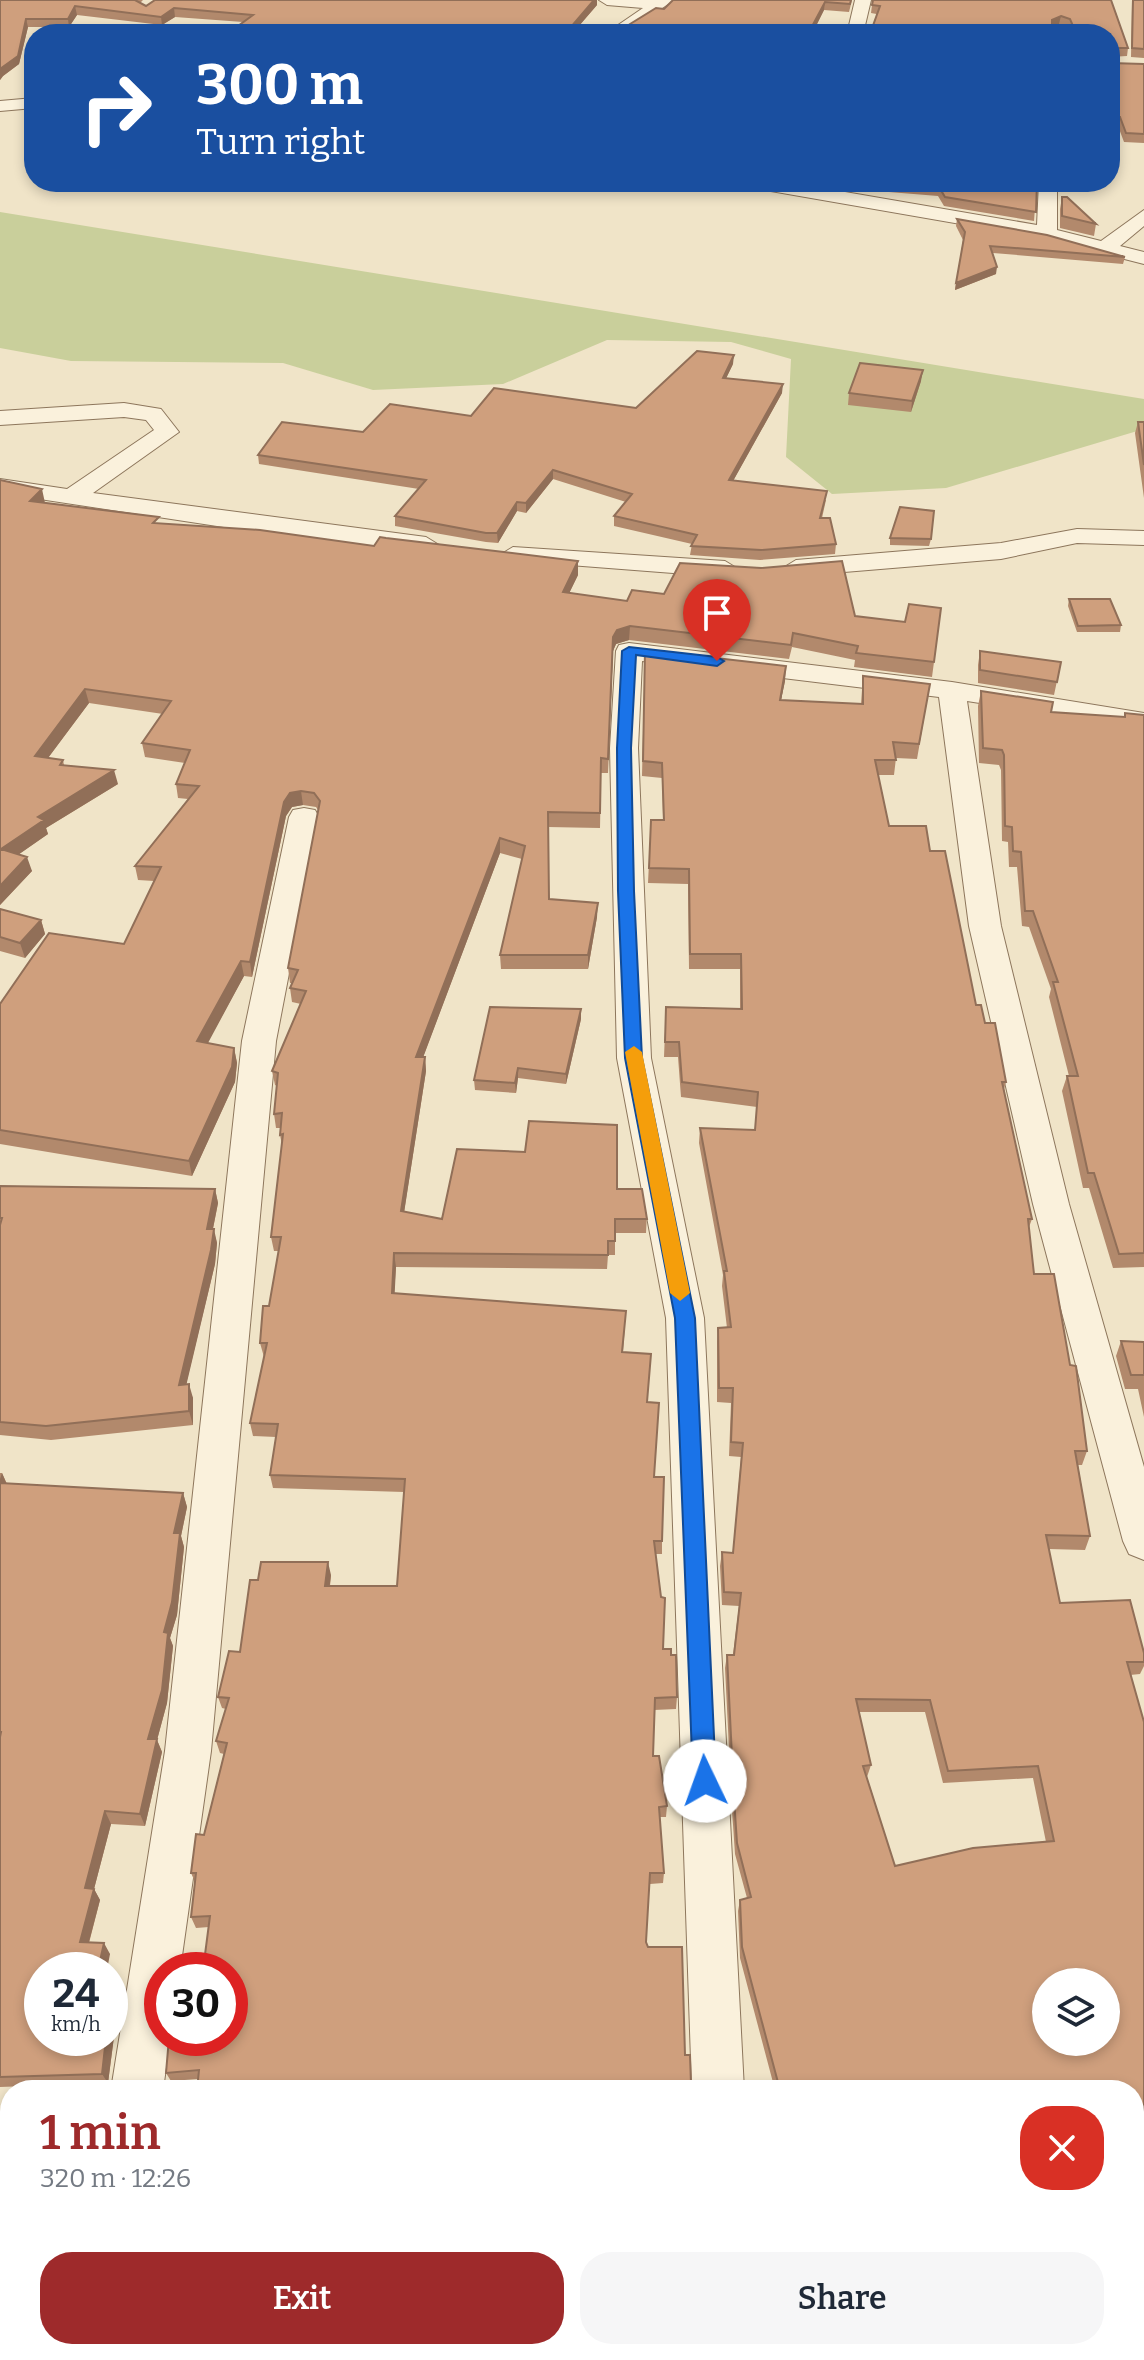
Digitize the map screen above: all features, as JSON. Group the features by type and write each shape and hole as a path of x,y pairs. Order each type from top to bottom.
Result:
{"street":[{"path":"607,0 662,2"},
{"path":"857,24 863,0"},
{"path":"628,24 662,2"},
{"path":"0,106 24,104"},
{"path":"832,192 1047,233 1144,258"},
{"path":"1047,233 1048,192"},
{"path":"1106,247 1144,216"},
{"path":"0,418 124,410 153,414 167,432 71,497"},
{"path":"0,486 455,549"},
{"path":"775,569 1001,551 1077,536 1144,538"},
{"path":"486,553 745,570"},
{"path":"718,2080 685,1318 634,1058 625,796 629,651 952,690 1144,721"},
{"path":"952,690 985,926 1051,1204 1144,1541"},
{"path":"139,2080 188,1751 259,1041 304,817"}],"green space":[{"path":"0,212 1144,399 1144,429 946,488 832,494 786,457 791,359 731,342 607,340 503,384 373,390 283,363 71,361 0,348"}],"building":[{"path":"0,0 135,0 146,6 155,0 594,0 574,24 241,24 253,15 174,8 161,17 75,6 68,19 26,19 18,56 0,69"},
{"path":"673,0 851,0 850,4 825,2 813,24 630,24 656,8 664,9"},
{"path":"873,0 1111,0 1120,24 1072,24 1070,19 1061,16 1052,20 1052,24 874,24 880,6 872,5"},
{"path":"1133,0 1144,0 1144,49 1132,48"},
{"path":"1120,25 1128,48 1120,48"},
{"path":"1120,63 1144,64 1144,134 1126,133 1120,117"},
{"path":"942,192 1037,192 1036,212 945,197"},
{"path":"1062,197 1067,197 1096,224 1062,216"},
{"path":"957,219 1047,235 1125,257 990,246 997,267 956,283 965,232"},
{"path":"697,351 734,355 723,378 783,384 729,480 827,491 820,518 830,518 836,544 761,550 691,546 697,535 614,516 632,494 553,470 526,503 517,502 497,533 486,533 395,516 426,480 258,455 282,422 363,432 390,404 471,416 494,388 636,408"},
{"path":"860,363 923,370 912,401 849,393"},
{"path":"1138,422 1144,422 1144,465"},
{"path":"0,480 42,489 30,501 159,517 153,523 260,530 374,546 380,537 578,561 563,592 627,601 632,590 664,594 680,563 761,568 842,561 855,616 905,622 909,604 941,608 934,662 856,653 858,646 793,633 791,645 630,626 617,630 613,637 608,759 601,758 600,813 548,812 549,899 598,903 588,955 500,955 525,846 500,838 416,1057 425,1057 401,1211 442,1219 457,1149 525,1152 529,1121 617,1125 617,1189 642,1189 647,1219 615,1219 615,1241 608,1241 608,1255 394,1253 392,1293 626,1311 622,1352 651,1354 647,1402 659,1403 654,1477 664,1477 662,1541 654,1541 661,1597 665,1598 663,1649 671,1649 671,1655 676,1655 677,1697 655,1698 653,1756 659,1756 667,1806 659,1807 664,1873 650,1873 646,1942 648,1947 682,1947 685,2055 690,2055 691,2080 198,2080 199,2070 166,2073 167,2056 248,2056 248,1952 205,1952 210,1916 191,1917 196,1873 191,1873 196,1834 204,1835 227,1743 216,1741 229,1698 218,1697 229,1651 240,1652 250,1580 258,1580 261,1562 328,1562 325,1586 397,1586 405,1479 270,1475 278,1424 250,1423 267,1343 260,1343 263,1306 269,1306 281,1237 271,1237 283,1134 280,1135 282,1113 274,1114 278,1073 272,1071 306,991 290,988 298,970 288,968 320,801 314,793 301,791 290,793 284,802 250,962 241,961 197,1041 234,1048 232,1067 189,1161 0,1130 0,1004 49,933 124,944 161,867 135,866 199,786 176,784 190,750 142,743 171,701 85,689 35,756 63,760 60,765 114,770 38,817 44,820 1,849 27,857 0,886"},
{"path":"900,507 934,511 931,539 890,538"},
{"path":"1069,599 1110,599 1121,625 1078,626"},
{"path":"645,650 786,666 780,700 863,704 863,676 930,684 919,744 893,742 896,760 875,760 889,826 926,826 930,851 945,851 976,1005 981,1005 985,1023 995,1023 1006,1082 1002,1082 1032,1219 1028,1219 1034,1274 1054,1274 1070,1365 1076,1366 1087,1451 1075,1451 1090,1536 1046,1535 1060,1603 1130,1600 1144,1653 1144,1662 1127,1662 1144,1722 1144,2080 777,2080 742,1947 740,1900 751,1897 737,1843 734,1798 739,1797 732,1757 727,1655 734,1655 741,1593 724,1592 722,1552 733,1553 743,1443 731,1442 733,1388 719,1388 718,1328 731,1327 724,1271 727,1271 700,1128 755,1130 758,1092 682,1082 679,1042 665,1042 666,1007 742,1009 741,954 690,954 689,869 649,868 651,820 664,820 662,763 643,761","holes":["856,1699 930,1700 948,1771 1038,1766 1054,1841 973,1848 895,1866 863,1766 871,1765"]},
{"path":"980,651 1061,662 1057,682 980,670"},
{"path":"981,691 1053,702 1051,712 1125,717 1125,713 1144,715 1144,1253 1119,1254 1094,1173 1088,1173 1067,1076 1078,1076 1053,982 1058,982 1033,911 1025,911 1021,852 1013,851 1012,827 1005,826 1004,755 1002,750 983,748"},
{"path":"0,909 41,920 20,943 0,937"},
{"path":"490,1007 581,1009 566,1074 518,1068 515,1083 474,1080"},
{"path":"0,1186 215,1189 207,1229 214,1229 211,1250 179,1385 189,1384 189,1411 46,1426 0,1422"},
{"path":"1121,1341 1144,1342 1144,1375 1131,1375"},
{"path":"0,1483 183,1493 174,1533 180,1533 172,1602 164,1632 168,1633 162,1690 148,1739 157,1739 140,1814 105,1811 85,1888 94,1889 80,1942 104,1943 102,1952 24,1952 24,2056 104,2056 102,2074 0,2077"}],"slow traffic":[{"path":"634,1052 680,1293"}],"route":[{"path":"705,1781 685,1318 634,1058 626,891 624,748 629,651 717,661"}]}
